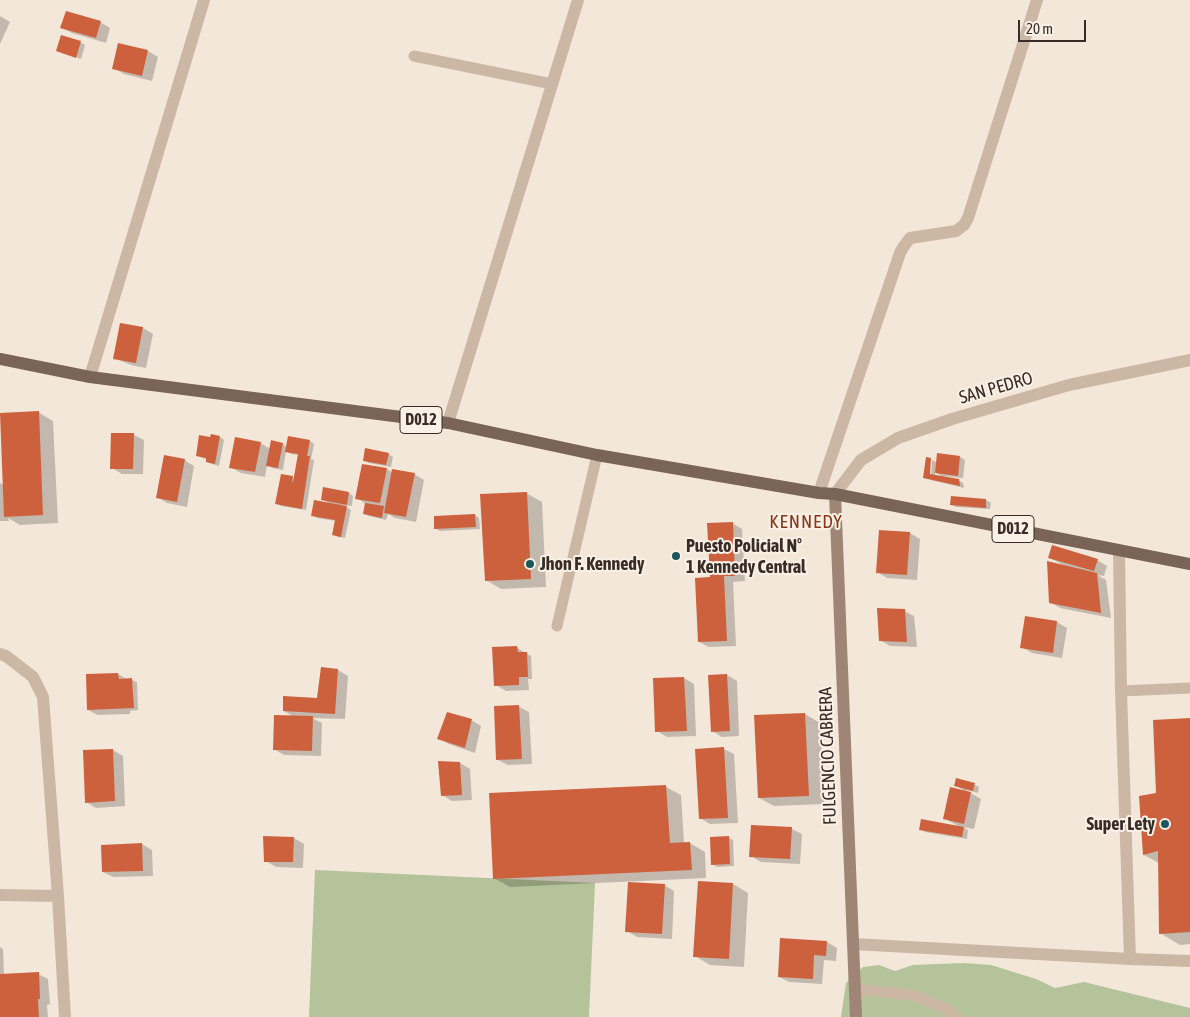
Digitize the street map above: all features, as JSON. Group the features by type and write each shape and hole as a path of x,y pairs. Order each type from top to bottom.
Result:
{"main road":[{"name":"D012","path":"2,361 90,377 448,423 597,455 819,493 835,494 1190,564"},
{"name":"FULGENCIO CABRERA","path":"835,494 856,1017"}],"street":[{"path":"90,377 204,0"},
{"path":"448,423 578,0"},
{"path":"819,493 900,253 910,238 956,231 964,225 968,218 1037,0"},
{"name":"SAN PEDRO","path":"835,494 861,460 898,438 952,419 1069,385 1190,360"},
{"path":"1119,550 1121,691 1130,959"},
{"path":"0,654 33,677 43,697 65,1017"},
{"path":"0,895 58,896"},
{"path":"853,944 1190,961"}],"lane":[{"path":"414,56 552,84"},
{"path":"556,626 597,455"},
{"path":"1121,691 1190,688"},
{"path":"854,988 913,996 948,1010 957,1017"}],"green space":[{"path":"315,870 595,883 589,1017 309,1017"},
{"path":"964,963 991,965 1036,979 1055,988 1084,982 1190,1008 1190,1017 841,1017 846,983 863,967 879,965 895,971 913,965"}],"building":[{"path":"66,11 101,21 96,38 60,28"},
{"path":"61,35 81,41 76,58 56,51"},
{"path":"118,43 148,50 142,76 112,69"},
{"path":"120,323 143,327 136,363 113,359"},
{"path":"39,411 43,515 4,517 0,413"},
{"path":"111,433 134,433 133,469 110,469"},
{"path":"211,434 220,436 215,464 206,462 206,458 196,456 199,435 210,437"},
{"path":"288,436 310,440 307,456 310,456 302,509 275,504 281,474 293,476 293,482 298,454 285,452"},
{"path":"235,437 261,442 255,472 229,468"},
{"path":"271,440 283,443 278,468 266,466"},
{"path":"365,448 389,453 386,465 363,461"},
{"path":"937,453 960,456 958,476 935,473"},
{"path":"164,455 185,459 177,502 156,498"},
{"path":"926,457 931,458 930,474 959,479 960,486 923,478"},
{"path":"362,464 387,468 380,503 355,499"},
{"path":"392,469 415,473 406,517 384,513"},
{"path":"323,487 349,492 347,505 321,500"},
{"path":"527,492 531,579 485,581 480,494"},
{"path":"951,496 986,499 986,508 950,505"},
{"path":"314,500 347,506 341,537 332,535 335,520 311,516"},
{"path":"365,503 384,506 382,518 363,514"},
{"path":"475,514 476,527 434,529 434,516"},
{"path":"733,522 735,576 724,576 727,641 698,642 695,578 710,577 707,523"},
{"path":"879,530 910,532 907,575 876,573"},
{"path":"1052,545 1098,559 1094,571 1048,558"},
{"path":"1047,561 1097,573 1101,613 1049,603"},
{"path":"877,608 905,609 907,642 879,641"},
{"path":"1025,616 1057,621 1053,653 1020,648"},
{"path":"517,646 518,652 527,652 528,677 519,677 519,685 494,686 492,647"},
{"path":"321,667 338,669 335,714 283,711 283,696 317,698"},
{"path":"118,673 119,679 132,678 134,708 87,710 86,674"},
{"path":"727,674 730,731 711,732 708,675"},
{"path":"684,677 687,731 655,732 653,678"},
{"path":"519,705 522,759 496,760 494,706"},
{"path":"447,712 472,719 465,748 437,739"},
{"path":"805,713 809,796 758,798 754,715"},
{"path":"274,715 313,716 312,751 273,750"},
{"name":"Super Lety","path":"1190,718 1190,932 1159,934 1158,851 1143,855 1139,796 1156,793 1153,720"},
{"path":"724,747 728,818 699,819 695,749"},
{"path":"113,749 115,801 85,803 83,750"},
{"path":"438,761 460,762 462,795 441,796"},
{"path":"956,778 975,783 973,791 954,786"},
{"path":"666,785 670,843 690,842 692,870 493,879 489,793"},
{"path":"950,787 971,792 964,824 943,819"},
{"path":"921,819 964,827 962,837 919,830"},
{"path":"751,825 792,827 790,859 749,857"},
{"path":"263,836 294,837 293,862 264,862"},
{"path":"729,836 730,864 711,865 710,837"},
{"path":"142,843 143,871 102,872 101,845"},
{"path":"698,881 733,883 729,959 693,957"},
{"path":"628,882 665,884 662,934 625,932"},
{"path":"780,938 827,941 826,956 814,955 813,979 778,977"},
{"path":"39,972 39,1017 0,1017 0,974"}],"place":[{"name":"Puesto Policial N° 1 Kennedy Central","path":"676,556"},
{"name":"Jhon F. Kennedy","path":"530,564"},
{"name":"Super Lety","path":"1165,824"}],"district":[{"name":"KENNEDY","path":"806,522"}]}
